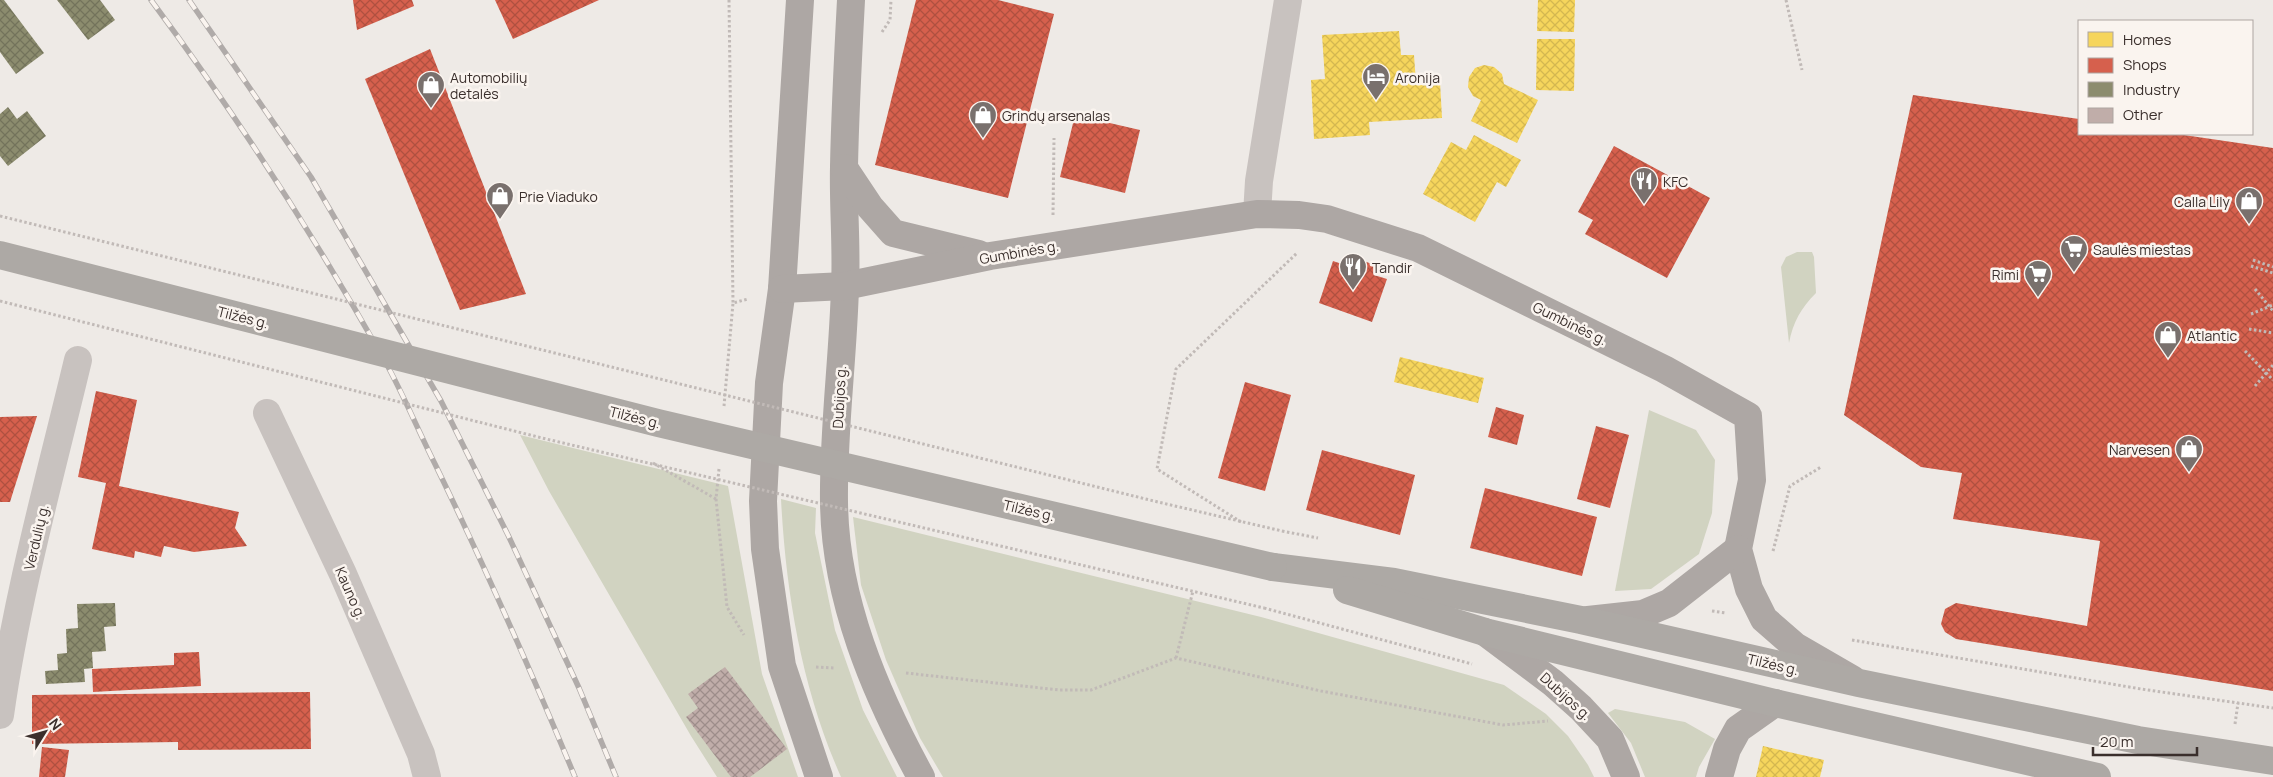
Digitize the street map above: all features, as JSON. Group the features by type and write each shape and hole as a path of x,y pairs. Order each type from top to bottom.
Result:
{"highway":[{"name":"Tilžės g.","path":"0,256 658,423 1273,567 1485,632 1775,703 2097,777"},
{"name":"Tilžės g.","path":"1273,567 1394,582 1581,620 1860,683 2138,740 2273,762"}],"main road":[{"path":"800,0 782,289 769,383 763,501 765,549 782,666 819,777"},
{"name":"Dubijos g.","path":"851,0 844,168 845,286 834,503 839,553 846,592 868,669 894,729 921,777"},
{"path":"844,168 870,208 893,233 926,243 990,256"},
{"name":"Gumbinės g.","path":"782,289 845,286 990,256 1257,214 1327,218 1418,248 1664,369 1748,416 1752,480 1738,549"},
{"path":"1581,620 1644,614 1669,604 1738,549 1749,589 1764,619 1795,646 1860,683"},
{"name":"Dubijos g.","path":"1485,632 1553,683 1581,708 1610,738 1626,777"},
{"path":"1719,777 1727,749 1738,729 1775,703"}],"street":[{"path":"1257,214 1259,181 1288,0"},
{"name":"Verdulių g.","path":"0,715 30,559 78,360"},
{"name":"Kauno g.","path":"268,413 343,574 421,754 428,777"}],"path":[{"path":"728,0 733,303"},
{"path":"1786,0 1802,70"},
{"path":"1053,246 1054,138"},
{"path":"0,216 1241,522 1282,530"},
{"path":"1241,522 1157,469 1176,369 1296,253"},
{"path":"2253,260 2273,266"},
{"path":"2251,266 2273,273"},
{"path":"2255,289 2273,311"},
{"path":"0,300 532,436 1264,608 1476,665"},
{"path":"2251,314 2273,305"},
{"path":"2249,329 2273,333"},
{"path":"2245,351 2273,380"},
{"path":"2255,386 2273,365"},
{"path":"653,463 716,499"},
{"path":"1774,560 1773,551 1790,486 1821,468"},
{"path":"1176,658 1193,591"},
{"path":"868,669 1059,690 1091,690 1176,658 1321,691 1503,725 1540,723 1561,718 1581,708"}],"green space":[{"path":"1797,252 1812,252 1814,257 1816,293 1798,316 1789,343 1781,267 1786,257"},
{"path":"1649,410 1696,430 1715,460 1712,513 1699,554 1651,589 1615,591"},
{"path":"520,435 728,486 762,674 798,777 717,777 691,736 549,491"},
{"path":"781,499 816,508 815,533 835,630 863,710 897,777 841,777 827,744 806,676 798,641 787,571"},
{"path":"853,517 1261,617 1504,685 1546,714 1568,736 1594,777 943,777 920,738 886,660 861,585"},
{"path":"1615,709 1685,722 1715,739 1699,767 1696,777 1645,777 1631,743 1608,713"}],"building: Homes":[{"path":"1538,0 1575,0 1574,32 1537,31"},
{"name":"Aronija","path":"1399,31 1401,55 1414,55 1416,83 1440,82 1442,118 1369,122 1370,135 1314,139 1311,80 1325,79 1322,35"},
{"path":"1537,39 1575,39 1574,91 1536,90"},
{"path":"1484,65 1494,67 1502,74 1504,84 1538,100 1517,143 1471,121 1481,100 1473,96 1468,87 1469,77 1475,68"},
{"path":"1474,135 1521,160 1506,187 1497,182 1475,222 1423,194 1451,142 1466,150"},
{"path":"1400,357 1484,378 1478,403 1394,382"},
{"path":"1763,746 1824,760 1820,777 1756,777"}],"building: Shops":[{"path":"353,0 412,0 414,6 357,30"},
{"path":"495,0 599,0 513,39"},
{"path":"916,0 998,0 1054,14 1008,198 875,165"},
{"path":"430,49 526,294 460,310 365,79"},
{"name":"Saulės miestas","path":"1913,95 2078,119 2078,135 2184,135 2273,148 2273,691 1956,639 1945,632 1941,624 1945,609 1956,603 2087,626 2100,541 1953,519 1962,473 1921,467 1844,415"},
{"path":"1075,115 1140,130 1125,193 1060,177"},
{"name":"KFC","path":"1614,146 1710,198 1667,278 1585,234 1593,220 1578,212"},
{"name":"Tandir","path":"1351,256 1377,266 1374,275 1387,279 1372,322 1319,303 1333,261 1348,266"},
{"path":"1245,382 1291,395 1265,491 1218,478"},
{"path":"96,391 137,400 119,486 239,512 235,528 247,546 194,552 164,546 161,557 135,551 134,558 92,549 106,483 78,477"},
{"path":"1496,407 1524,415 1517,445 1488,437"},
{"path":"37,416 10,502 0,502 0,417"},
{"path":"1596,426 1629,435 1610,508 1577,499"},
{"path":"1322,450 1415,475 1400,535 1306,510"},
{"path":"1485,488 1597,517 1582,576 1470,548"},
{"path":"199,652 201,686 93,692 92,669 174,665 174,653"},
{"path":"310,692 311,749 178,750 178,742 32,744 32,695"},
{"path":"42,747 69,750 65,777 39,777"}],"building: Industry":[{"path":"0,0 4,0 44,53 16,74 0,52"},
{"path":"57,0 100,0 115,20 88,40"},
{"path":"8,107 17,119 27,111 46,136 8,166 0,156 0,114"},
{"path":"115,603 116,626 104,627 106,651 92,652 93,668 84,669 85,682 46,684 45,671 58,670 57,654 67,653 66,629 78,628 77,604"}],"building: Other":[{"path":"725,667 787,749 750,777 731,777 686,717 698,708 688,694"}],"railway":[{"path":"151,0 214,88 274,178 331,269 386,363 490,580 575,777"},
{"path":"189,0 311,177 441,401 508,535 579,688 616,777"}],"place":[{"name":"Aronija","path":"1376,101"},
{"name":"Automobilių detalės","path":"431,109"},
{"name":"Grindų arsenalas","path":"983,139"},
{"name":"KFC","path":"1644,205"},
{"name":"Prie Viaduko","path":"500,220"},
{"name":"Calla Lily","path":"2249,225"},
{"name":"Saulės miestas","path":"2074,273"},
{"name":"Tandir","path":"1353,291"},
{"name":"Rimi","path":"2038,298"},
{"name":"Atlantic","path":"2168,359"},
{"name":"Narvesen","path":"2189,473"}]}
